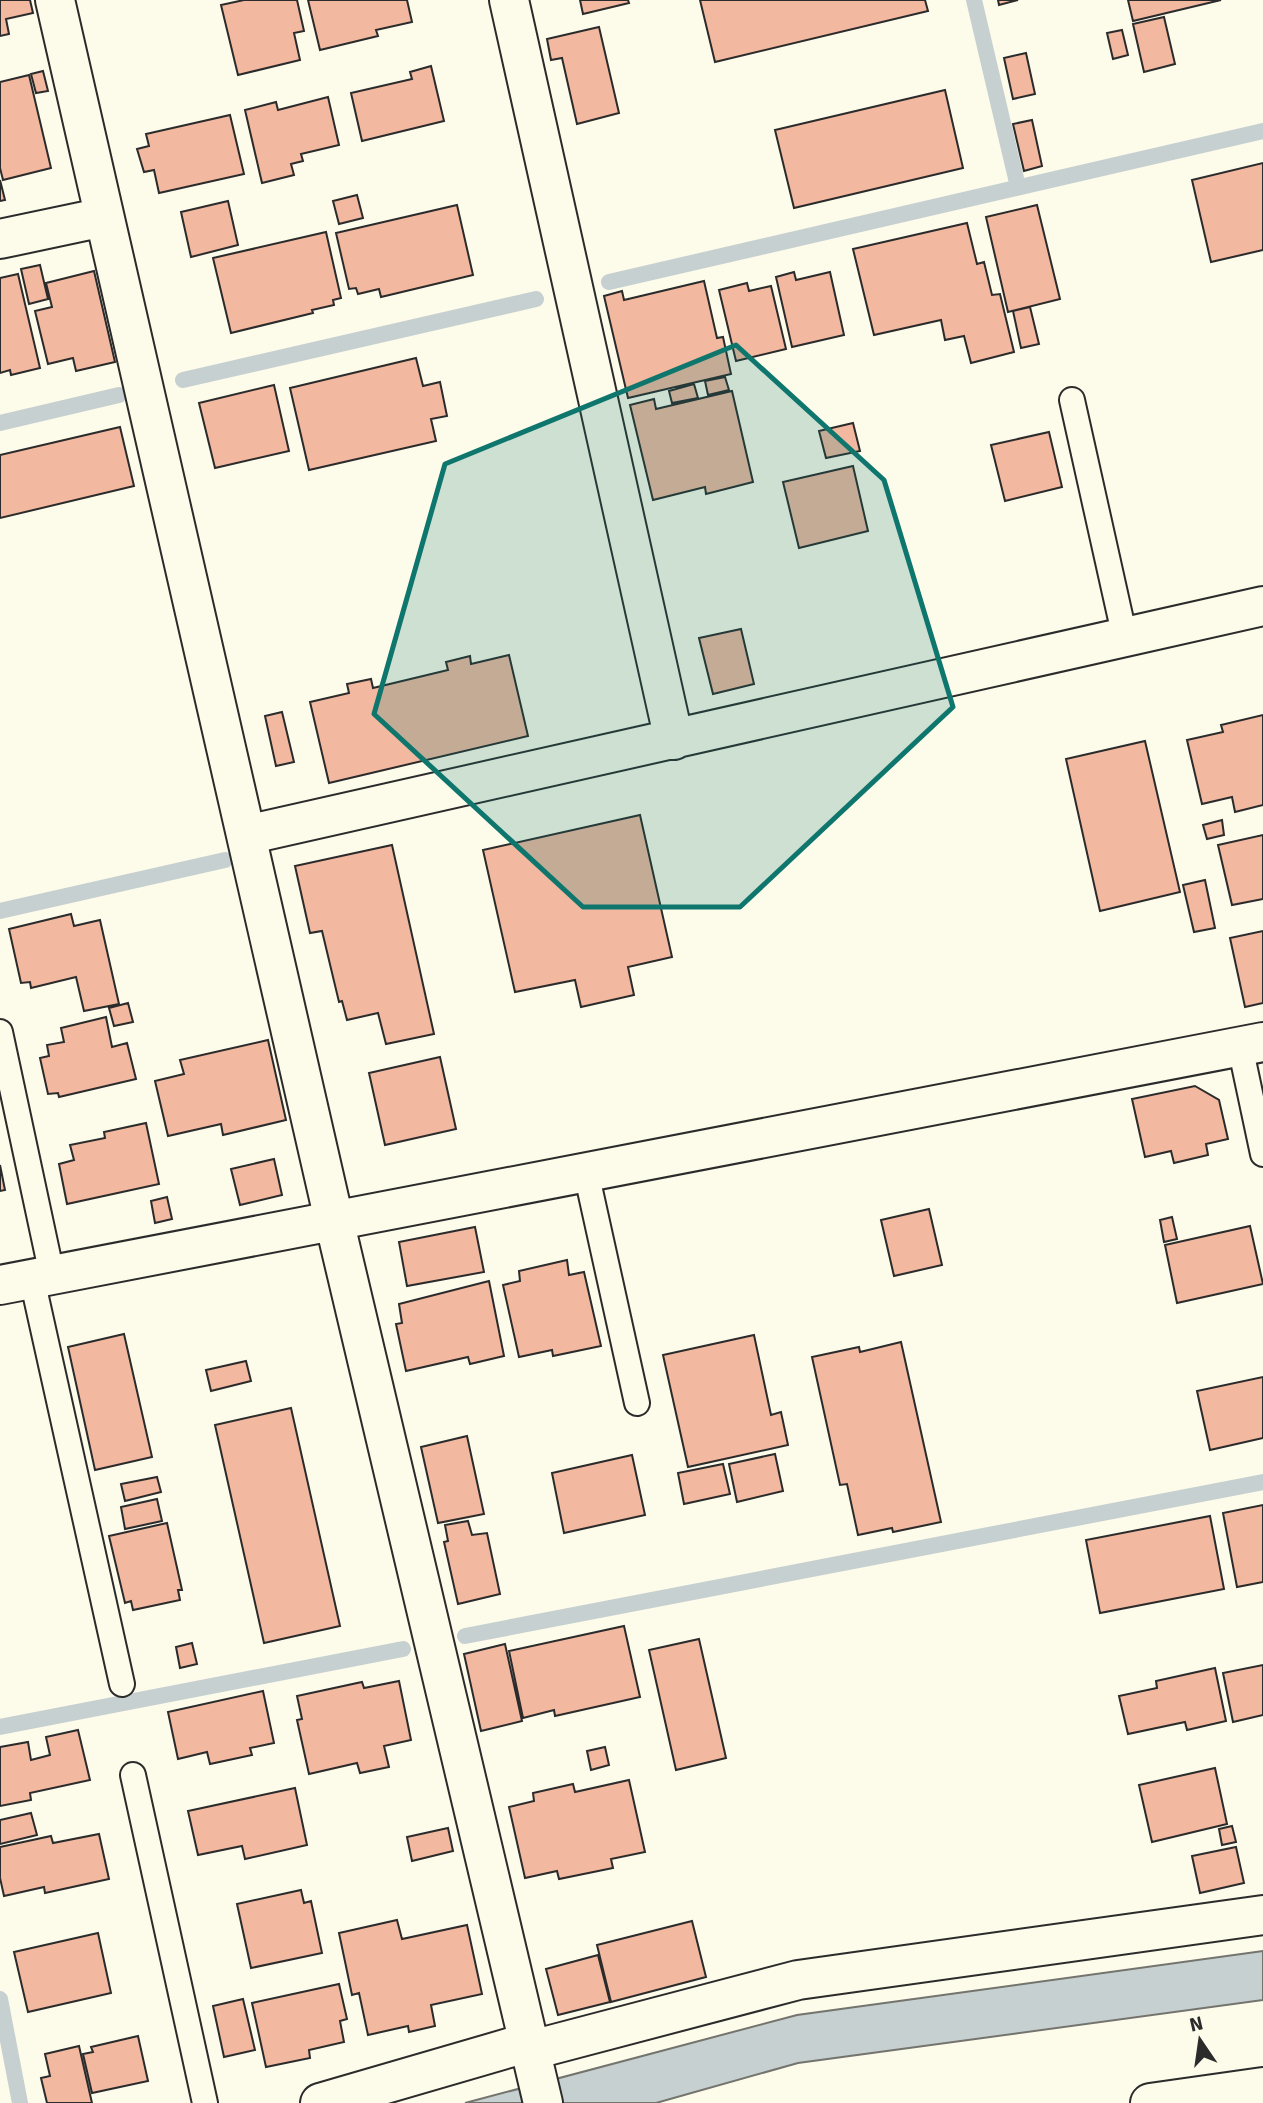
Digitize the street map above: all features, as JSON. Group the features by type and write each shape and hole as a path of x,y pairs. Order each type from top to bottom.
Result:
{"street":[{"path":"55,0 334,1220 529,2053 543,2103"},
{"path":"509,0 674,740"},
{"path":"0,239 104,217"},
{"path":"246,835 1263,606"},
{"path":"28,1280 1251,1044"},
{"path":"320,2103 529,2053 798,1980 1263,1915"},
{"path":"1164,2102 1263,2087"}],"lane":[{"path":"1072,400 1125,638"},
{"path":"0,1032 28,1280 122,1684"},
{"path":"1251,1044 1263,1154"},
{"path":"586,1172 637,1403"},
{"path":"133,1775 205,2103"}],"highlighted area":[{"path":"736,345 884,480 953,707 740,907 583,907 374,714 445,464"}],"shaded area":[{"path":"1263,1951 1263,2000 798,2063 656,2103 465,2103 797,2015"}],"building":[{"path":"0,0 30,0 33,13 6,19 9,34 0,36"},
{"path":"244,0 297,0 304,31 294,33 300,60 238,75 221,5"},
{"path":"308,0 407,0 412,22 376,30 378,36 320,50"},
{"path":"580,0 628,0 629,3 583,14"},
{"path":"700,0 925,0 928,11 715,62"},
{"path":"998,0 1018,0 999,5"},
{"path":"1128,0 1221,0 1133,21"},
{"path":"1164,17 1175,64 1144,72 1133,24"},
{"path":"599,27 619,113 577,124 562,58 551,60 547,39"},
{"path":"1122,30 1128,55 1113,59 1107,33"},
{"path":"1026,53 1035,94 1013,99 1004,58"},
{"path":"431,66 444,121 362,141 351,93 412,79 410,72"},
{"path":"43,71 48,91 36,93 31,74"},
{"path":"29,75 51,168 3,180 0,168 0,82"},
{"path":"945,90 963,168 794,208 775,130"},
{"path":"328,97 339,145 301,154 303,161 291,164 294,175 262,183 245,110 276,102 278,110"},
{"path":"230,115 244,174 159,193 154,170 144,172 137,149 149,146 146,134"},
{"path":"1032,120 1042,166 1024,171 1013,124"},
{"path":"1263,163 1263,250 1211,262 1192,180"},
{"path":"0,180 5,200 0,201"},
{"path":"357,195 363,218 339,224 333,201"},
{"path":"228,201 238,245 191,257 181,212"},
{"path":"457,205 473,275 381,297 379,289 358,294 356,288 349,289 336,233"},
{"path":"1037,205 1060,299 1008,312 986,217"},
{"path":"967,223 977,264 984,262 992,295 1000,294 1014,352 971,363 964,336 945,340 941,320 874,335 853,249"},
{"path":"326,232 341,298 333,300 334,305 312,310 313,313 231,333 213,258"},
{"path":"40,265 48,299 29,304 21,269"},
{"path":"94,271 115,362 76,371 73,358 48,364 35,311 52,307 46,283"},
{"path":"794,272 796,280 830,272 844,335 792,347 776,277"},
{"path":"18,274 40,368 11,375 10,370 0,373 0,278"},
{"path":"704,281 717,338 723,337 731,374 628,398 604,296 622,291 624,300"},
{"path":"747,283 749,291 771,286 786,349 736,361 719,290"},
{"path":"1030,307 1039,344 1021,348 1013,311"},
{"path":"416,358 423,386 440,382 447,416 431,419 436,441 309,470 290,388"},
{"path":"725,377 729,390 708,395 705,381"},
{"path":"694,384 698,398 672,403 669,391"},
{"path":"274,385 289,451 215,468 199,403"},
{"path":"732,391 753,482 706,494 705,487 653,500 630,405 654,399 656,409"},
{"path":"853,423 860,451 826,458 819,431"},
{"path":"120,427 134,486 0,518 0,455"},
{"path":"1049,432 1062,487 1005,501 991,445"},
{"path":"853,466 868,531 799,548 783,482"},
{"path":"741,629 754,684 713,694 699,638"},
{"path":"509,655 528,736 329,783 310,702 349,693 347,684 371,679 373,688 448,670 446,662 470,656 471,664"},
{"path":"282,712 294,762 276,766 265,716"},
{"path":"1263,715 1263,805 1235,812 1232,797 1202,804 1187,740 1223,732 1221,725"},
{"path":"1145,741 1180,892 1100,911 1066,759"},
{"path":"640,815 672,957 628,967 634,995 581,1007 575,980 515,992 483,850"},
{"path":"1222,820 1224,835 1207,839 1203,825"},
{"path":"1263,835 1263,899 1232,905 1218,845"},
{"path":"392,845 434,1034 386,1044 378,1013 347,1020 342,1001 339,1002 322,931 310,933 295,866"},
{"path":"1205,880 1215,928 1194,932 1183,885"},
{"path":"71,914 74,926 100,920 119,1004 84,1011 76,977 31,988 30,982 21,983 9,929"},
{"path":"1263,931 1263,1003 1245,1007 1230,938"},
{"path":"128,1003 133,1022 114,1026 109,1008"},
{"path":"106,1017 112,1047 127,1043 136,1079 59,1097 58,1093 48,1094 40,1058 49,1056 47,1045 64,1042 61,1028"},
{"path":"268,1040 286,1120 223,1135 221,1124 168,1136 155,1081 184,1074 180,1060"},
{"path":"440,1057 456,1129 385,1145 369,1073"},
{"path":"1195,1086 1219,1100 1228,1139 1206,1144 1208,1155 1174,1163 1171,1151 1145,1157 1132,1099"},
{"path":"146,1123 159,1184 67,1204 59,1164 74,1160 70,1145 105,1138 104,1132"},
{"path":"274,1159 282,1195 240,1205 231,1169"},
{"path":"0,1165 5,1190 0,1191"},
{"path":"167,1197 172,1219 155,1223 151,1201"},
{"path":"929,1209 942,1265 894,1276 881,1220"},
{"path":"1172,1217 1177,1239 1164,1242 1160,1220"},
{"path":"1250,1226 1263,1284 1177,1303 1165,1245"},
{"path":"475,1227 484,1272 407,1286 399,1242"},
{"path":"567,1260 569,1275 584,1272 601,1346 553,1356 552,1350 519,1357 503,1285 520,1281 519,1271"},
{"path":"489,1281 504,1356 470,1364 468,1357 406,1371 396,1324 402,1323 399,1304"},
{"path":"124,1334 152,1457 95,1470 68,1347"},
{"path":"754,1335 771,1415 781,1412 788,1445 688,1467 663,1355"},
{"path":"901,1342 941,1522 893,1532 892,1528 858,1535 847,1484 840,1485 812,1357 859,1347 860,1352"},
{"path":"246,1361 251,1381 211,1391 206,1370"},
{"path":"1263,1377 1263,1438 1210,1450 1197,1391"},
{"path":"291,1408 340,1626 264,1643 215,1425"},
{"path":"467,1436 484,1514 438,1523 421,1447"},
{"path":"775,1454 783,1491 737,1502 729,1464"},
{"path":"632,1455 645,1515 564,1533 552,1473"},
{"path":"723,1464 730,1494 684,1504 678,1473"},
{"path":"157,1477 161,1492 125,1501 121,1484"},
{"path":"157,1499 162,1521 125,1529 121,1507"},
{"path":"1263,1505 1263,1582 1237,1587 1223,1513"},
{"path":"1210,1516 1224,1589 1100,1613 1086,1540"},
{"path":"468,1521 472,1535 487,1533 500,1594 458,1604 444,1542 448,1541 445,1525"},
{"path":"167,1523 182,1590 178,1590 180,1600 133,1610 131,1601 125,1603 109,1536"},
{"path":"624,1626 640,1697 555,1716 554,1710 523,1718 509,1651"},
{"path":"699,1639 726,1758 676,1770 649,1650"},
{"path":"192,1643 197,1664 180,1668 176,1647"},
{"path":"505,1644 522,1721 481,1731 464,1654"},
{"path":"1263,1665 1263,1715 1233,1722 1223,1673"},
{"path":"1215,1668 1226,1721 1187,1730 1185,1722 1128,1734 1119,1696 1157,1688 1156,1681"},
{"path":"399,1681 411,1740 384,1746 389,1767 360,1773 357,1763 309,1774 297,1720 302,1719 297,1696 362,1682 364,1688"},
{"path":"263,1691 274,1743 250,1748 252,1755 210,1764 207,1752 178,1759 168,1712"},
{"path":"78,1730 90,1780 30,1793 31,1800 0,1806 0,1747 28,1742 31,1760 50,1755 46,1737"},
{"path":"605,1747 609,1765 591,1770 587,1751"},
{"path":"1215,1768 1227,1824 1152,1842 1139,1785"},
{"path":"629,1780 645,1852 611,1859 613,1868 559,1879 557,1871 525,1878 509,1807 534,1801 533,1793 573,1784 575,1792"},
{"path":"295,1788 307,1845 245,1859 242,1846 198,1855 188,1811"},
{"path":"31,1813 37,1835 0,1844 0,1820"},
{"path":"1232,1826 1236,1842 1222,1845 1219,1829"},
{"path":"448,1828 453,1851 412,1861 407,1837"},
{"path":"99,1834 109,1879 45,1893 44,1887 4,1896 0,1878 0,1847 51,1836 53,1843"},
{"path":"1236,1847 1244,1883 1200,1893 1192,1856"},
{"path":"301,1890 304,1903 311,1901 322,1953 251,1968 237,1904"},
{"path":"397,1920 402,1939 467,1925 482,1994 431,2005 435,2026 409,2032 408,2026 368,2035 359,1993 352,1995 339,1933"},
{"path":"692,1921 706,1977 611,2002 597,1945"},
{"path":"98,1933 111,1993 28,2012 14,1952"},
{"path":"598,1955 610,2002 558,2015 546,1969"},
{"path":"339,1984 347,2019 340,2021 344,2042 309,2050 310,2058 266,2067 252,2003"},
{"path":"243,1999 255,2050 224,2057 213,2006"},
{"path":"138,2036 148,2081 92,2093 83,2054 93,2052 91,2047"},
{"path":"79,2046 92,2103 47,2103 41,2078 50,2076 45,2054"}],"waterway":[{"path":"974,0 1018,187"},
{"path":"609,282 1263,131"},
{"path":"183,380 536,299"},
{"path":"0,423 119,395"},
{"path":"0,911 225,860"},
{"path":"465,1636 1263,1482"},
{"path":"0,1727 403,1649"},
{"path":"0,1999 20,2103"}]}
